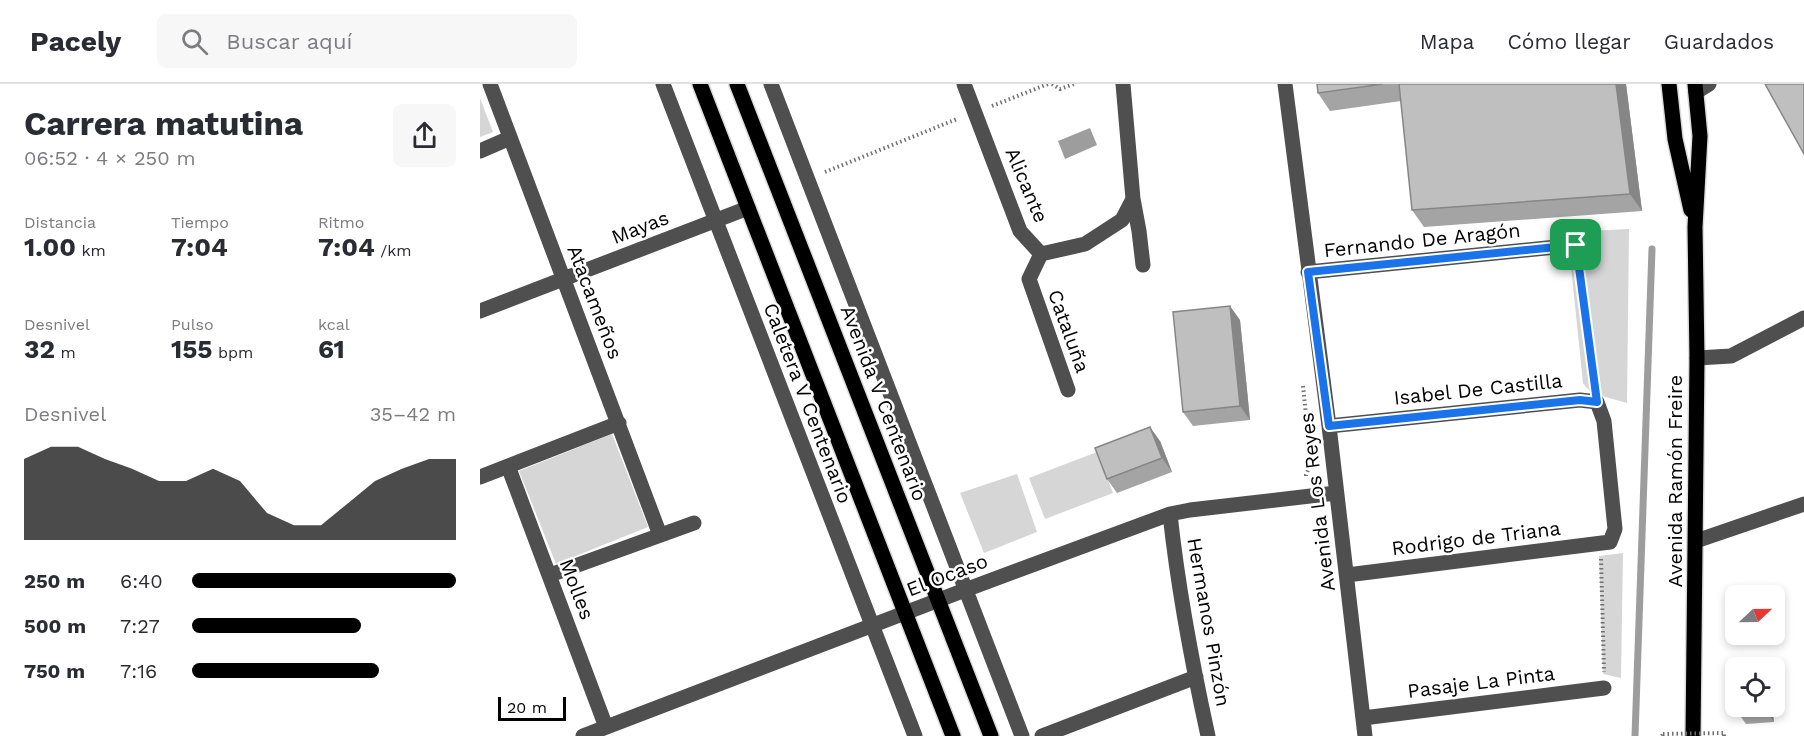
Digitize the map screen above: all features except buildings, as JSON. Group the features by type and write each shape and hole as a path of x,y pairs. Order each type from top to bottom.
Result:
{"main road":[{"path":"700,84 953,736"},
{"name":"Avenida V Centenario","path":"737,84 992,736"},
{"name":"Avenida Ramón Freire","path":"1669,84 1675,139 1695,227"},
{"name":"Avenida Ramón Freire","path":"1693,736 1697,358 1695,227 1700,87"}],"street":[{"name":"Atacameños","path":"490,84 660,535"},
{"name":"Caletera V Centenario","path":"663,84 915,736"},
{"path":"771,84 1022,736"},
{"name":"Alicante","path":"964,84 1020,231 1041,254"},
{"path":"1123,84 1134,200 1143,265"},
{"name":"Avenida Los Reyes","path":"1285,84 1329,426 1365,736"},
{"path":"480,151 510,138"},
{"path":"1041,254 1085,244 1122,220 1134,200"},
{"name":"Mayas","path":"480,311 748,208"},
{"name":"Fernando De Aragón","path":"1308,272 1576,245"},
{"name":"Cataluña","path":"1041,254 1029,279 1068,390"},
{"path":"1697,358 1731,356 1804,318"},
{"name":"Isabel De Castilla","path":"1329,426 1580,400 1597,402"},
{"path":"1597,402 1604,421 1615,529 1605,543"},
{"path":"480,477 619,423"},
{"name":"Molles","path":"508,466 606,727"},
{"name":"El Ocaso","path":"583,736 1170,514 1336,493"},
{"path":"1696,541 1804,504"},
{"name":"Hermanos Pinzón","path":"1170,514 1175,558 1208,736"},
{"path":"550,575 694,524"},
{"name":"Rodrigo de Triana","path":"1347,574 1605,543"},
{"path":"1042,736 1196,677"},
{"name":"Pasaje La Pinta","path":"1363,718 1604,688"}],"path":[{"path":"808,180 1050,84 1060,89 1074,84"},
{"path":"1576,245 1597,402"},
{"path":"1604,688 1605,543"},
{"path":"1662,735 1724,735"}],"shaded area":[{"path":"480,98 493,132 480,137"},
{"path":"1090,128 1097,145 1065,159 1058,141"},
{"path":"1629,229 1627,403 1591,393 1583,383 1570,257 1589,257 1587,231"},
{"path":"612,434 648,527 556,564 519,471"},
{"path":"1097,452 1113,493 1045,519 1029,478"},
{"path":"1017,474 1037,532 984,553 960,493"},
{"path":"1623,553 1621,678 1603,674 1599,556"}],"waterway":[{"path":"1635,736 1652,249"}],"route":[{"path":"1576,245 1597,402 1580,400 1329,426 1308,272 1576,245"}]}
